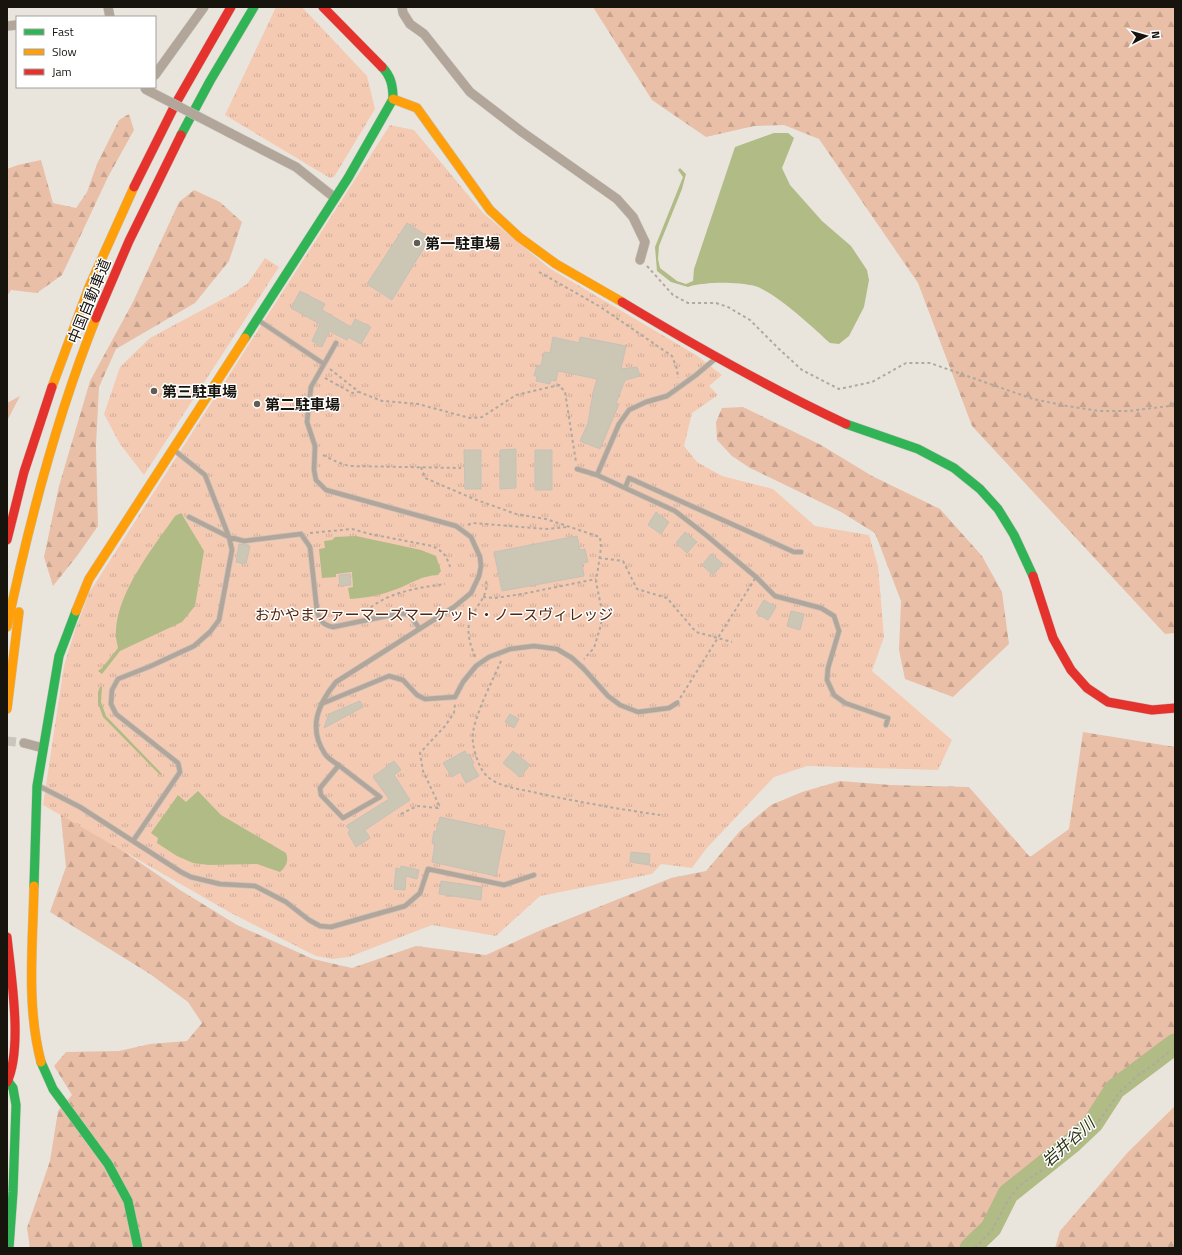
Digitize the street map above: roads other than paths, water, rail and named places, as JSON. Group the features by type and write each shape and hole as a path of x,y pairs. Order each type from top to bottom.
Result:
{"main road":[{"name":"中国自動車道","path":"7,540 14,507 41,419 62,356 95,270 169,116 231,7"},
{"name":"中国自動車道","path":"7,627 33,511 81,358 113,278 185,125 254,7"},
{"path":"138,1248 128,1201 108,1164 53,1089 41,1061 35,1031 32,985 38,786 43,748 59,656 89,579 335,198 378,128 393,99 393,86 387,72 323,7"},
{"path":"393,99 417,108 490,210 519,237 556,264 716,358 814,409 854,428 918,449 954,468 980,489 998,509 1014,535 1031,569 1053,638 1071,670 1087,688 1108,702 1152,710 1175,708"},
{"path":"7,709 33,511"},
{"path":"7,937 15,1051 12,1072 8,1081 13,1088 15,1095 16,1117 9,1248"}],"street":[{"path":"156,74 204,7"},
{"path":"402,7 403,13 410,24 424,34 470,92 522,132 617,199 633,217 645,242 640,260"},
{"path":"145,88 296,167 335,198"},
{"path":"24,743 43,748"}],"lane":[{"path":"257,319 324,364"},
{"path":"336,343 311,387 307,422 315,446 314,470 316,480 326,490 456,526 471,537 480,556 481,566 479,576 471,593 454,607 336,682 321,704 316,717 316,727 318,742 326,755 339,765 380,797 343,818 321,795 320,788 339,765"},
{"path":"597,475 618,424 629,410 646,402 667,396 716,358"},
{"path":"133,841 180,772 178,763 116,714 112,704 112,690 118,679 151,666 194,646 210,632 219,620 232,550 229,537 205,475 173,449"},
{"path":"577,469 597,475 675,511 706,535 775,596 821,608 834,616 840,631 828,668 827,680 834,695 845,703 888,718 886,725"},
{"path":"625,488 629,478 794,552 801,552"},
{"path":"189,517 229,537 244,542 301,534 310,547 317,611 320,620 325,626 333,627 401,613 410,615 419,628"},
{"path":"321,704 389,676 403,680 416,695 426,699 455,697 463,682 479,664 489,657 510,649 534,646 557,649 572,658 608,696 620,705 638,712 669,708 677,703"},
{"path":"38,786 80,807 191,877 220,884 255,886 286,902 309,920 320,926 331,927 405,906 420,893 428,869 504,885 534,875"}],"waterway":[{"name":"岩井谷川","path":"970,1248 991,1228 1008,1194 1073,1142 1093,1123 1115,1089 1175,1044"}],"tunnel":[{"path":"7,741 24,743"}],"place":[{"name":"第一駐車場","path":"417,243"},
{"name":"第三駐車場","path":"154,391"},
{"name":"第二駐車場","path":"257,404"}],"park label":[{"name":"おかやまファーマーズマーケット・ノースヴィレッジ","path":"434,614"}]}
